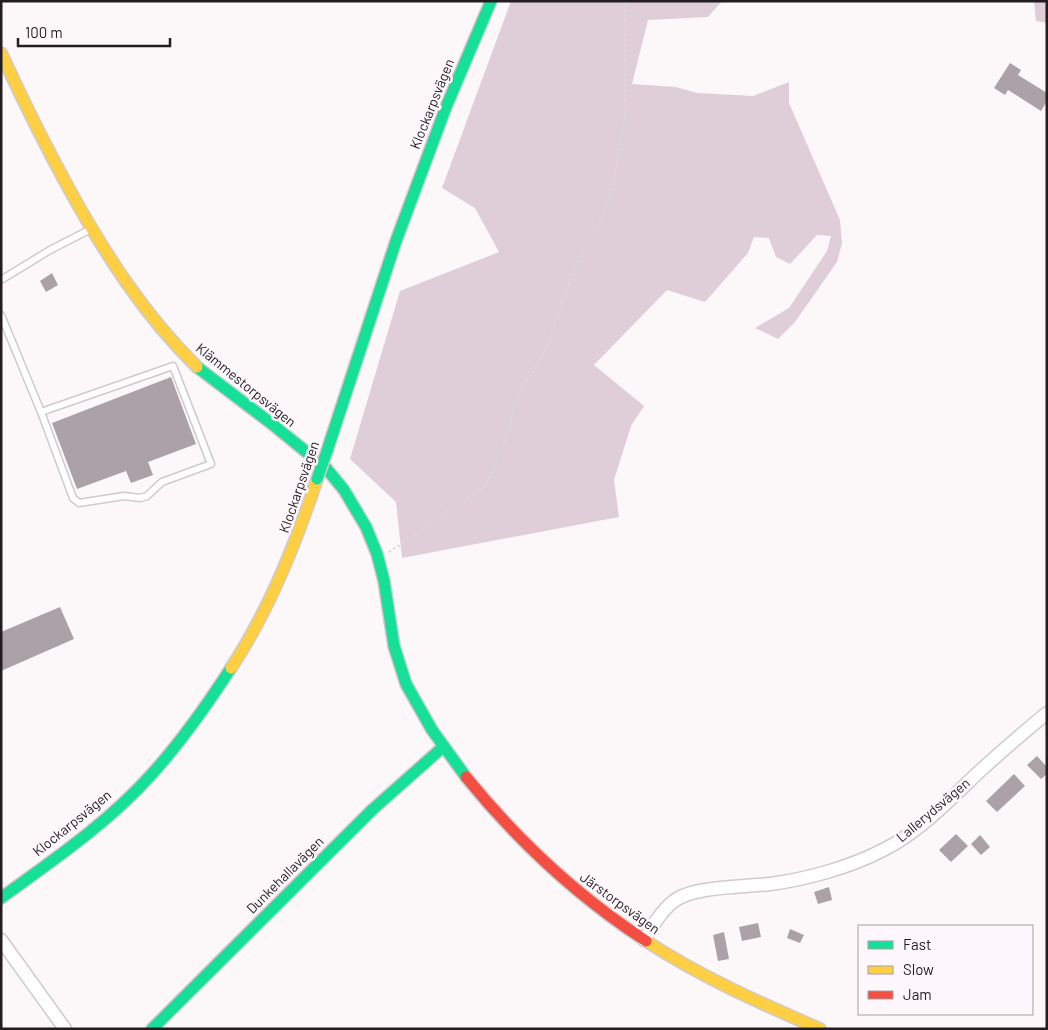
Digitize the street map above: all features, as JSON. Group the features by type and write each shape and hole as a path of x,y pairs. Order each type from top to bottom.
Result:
{"street":[{"name":"Klockarpsvägen","path":"1,898 109,815 150,775 194,721 226,676 269,601 296,541 318,479 402,223 446,107 491,1"},
{"name":"Klämmestorpsvägen","path":"1,53 17,89 91,229 143,306 170,340 198,369 259,415 335,477 359,516 378,558 396,652 404,682 416,706 443,747"},
{"name":"Lallerydsvägen","path":"644,940 674,900 692,892 771,884 799,878 853,862 886,849 947,802 1047,712"},
{"name":"Järstorpsvägen","path":"443,747 482,797 530,848 565,881 604,913 694,971 733,991 820,1029"},
{"name":"Dunkehallavägen","path":"152,1029 372,810 443,747"},
{"path":"1,940 65,1029"}],"lane":[{"path":"1,280 50,250 91,229"},
{"path":"1,315 41,412 73,498 79,504 124,496 140,498 147,496 162,482 210,464 173,366 41,412"}],"path":[{"path":"378,558 414,537 445,513 476,494 488,481 500,454 522,386 533,372 548,343 570,278 601,219 612,192 625,116 625,1"}],"shaded area":[{"path":"511,1 722,1 708,17 648,20 632,84 675,87 698,93 753,96 789,82 789,103 840,220 842,244 837,262 795,322 778,339 755,328 789,308 827,251 831,236 817,235 790,264 776,257 769,238 754,237 748,253 705,302 667,290 594,365 644,406 631,426 614,480 619,517 402,558 396,502 350,459 400,291 499,252 475,208 442,188"},
{"path":"1034,1 1047,1 1047,23 1036,21"}],"building":[{"path":"1010,63 1021,70 1018,75 1047,93 1047,101 1041,111 1008,90 1005,95 994,88"},
{"path":"52,273 58,285 46,292 40,281"},
{"path":"171,377 196,444 148,462 153,475 131,483 126,471 77,489 52,423"},
{"path":"60,607 74,639 1,671 1,632"},
{"path":"1037,756 1047,767 1047,774 1041,779 1027,765"},
{"path":"1014,774 1025,786 997,812 986,801"},
{"path":"956,834 968,846 951,862 939,850"},
{"path":"980,835 990,847 981,855 971,844"},
{"path":"829,887 832,900 818,904 814,892"},
{"path":"758,923 761,937 742,941 739,927"},
{"path":"790,929 804,935 800,943 787,938"},
{"path":"724,932 729,959 718,961 713,935"}],"traffic: fast":[{"path":"327,451 396,241 446,107 491,1"},
{"path":"197,367 326,468 344,490 366,527 377,554 384,581 394,646 406,684 432,730 466,777"},
{"path":"317,479 327,451"},
{"path":"1,898 60,855 134,793 183,736 231,668"},
{"path":"152,1029 372,810 443,747"}],"traffic: slow":[{"path":"1,53 51,156 111,260 143,305 197,367"},
{"path":"231,668 245,646 280,576 300,528 317,479"},
{"path":"646,941 709,978 820,1029"}],"traffic: jam":[{"path":"466,777 506,823 550,866 596,905 646,941"}]}
